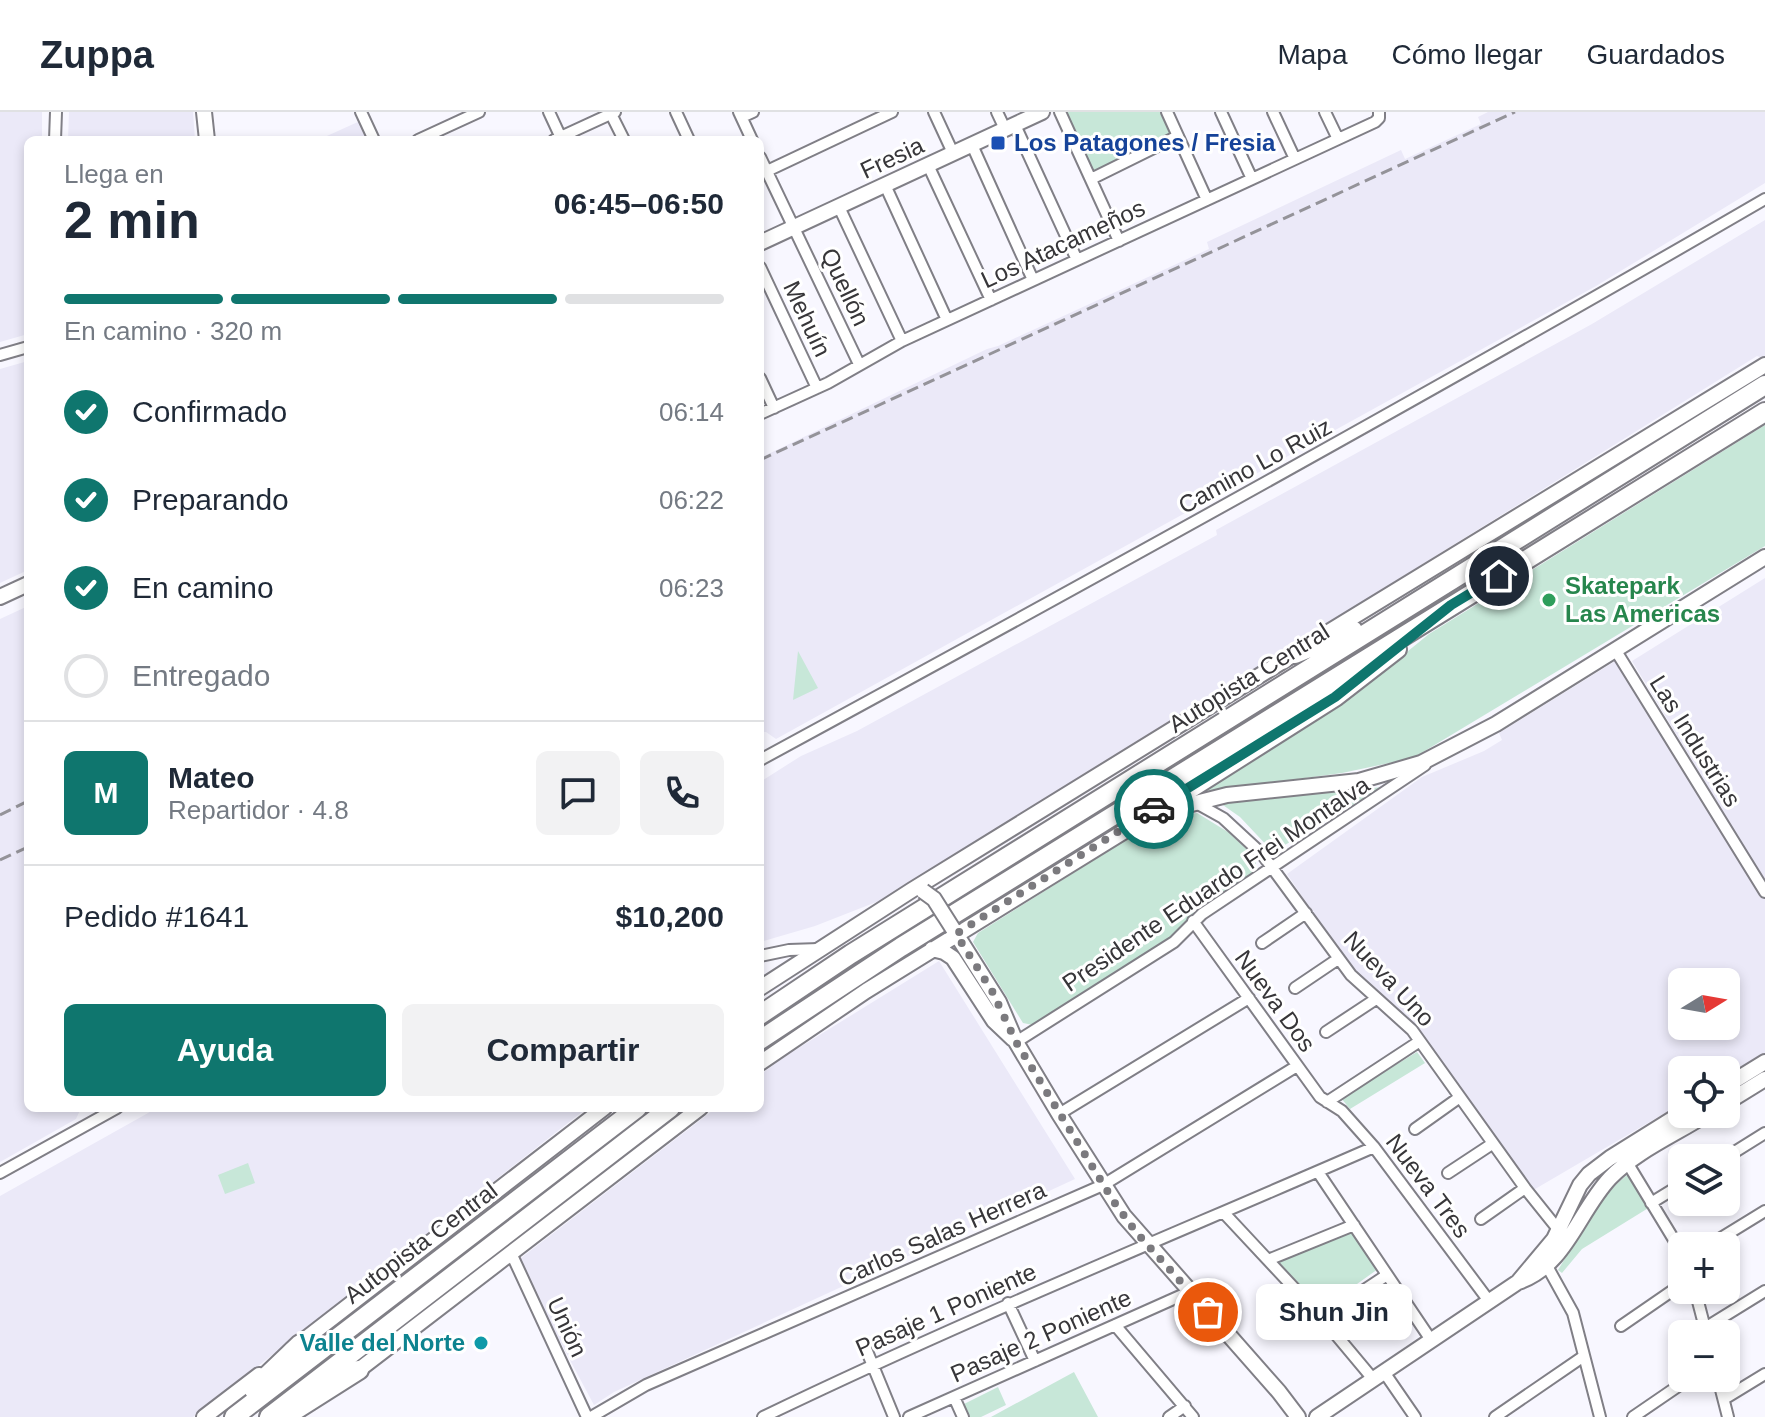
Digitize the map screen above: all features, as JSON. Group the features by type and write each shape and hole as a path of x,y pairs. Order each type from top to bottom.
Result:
{"highway":[{"name":"Autopista Central","path":"764,1012 832,966 1765,385"},
{"name":"Autopista Central","path":"764,1037 901,947 1765,412"},
{"path":"1295,654 1413,603"},
{"path":"1133,825 1345,690 1451,605"},
{"name":"Autopista Central","path":"234,1417 632,1112"},
{"name":"Autopista Central","path":"269,1417 665,1112"},
{"path":"224,1417 300,1344"},
{"path":"285,1417 359,1370"}],"main road":[{"path":"204,112 207,136"},
{"name":"Fresia","path":"764,241 1042,112"},
{"path":"764,985 1765,365"},
{"path":"764,1060 954,932 1133,825 1193,802 1359,781 1437,756 1496,724 1765,557"},
{"path":"0,597 24,586"},
{"path":"917,890 932,897 999,1002 1016,1042 1124,1216 1298,1417"},
{"path":"932,949 953,958 994,1021 1016,1042"},
{"path":"1740,1077 1765,1062"},
{"path":"1740,1094 1765,1079"},
{"path":"204,1417 599,1112"},
{"path":"298,1417 695,1112"},
{"path":"1624,1157 1668,1124"},
{"path":"1518,1282 1535,1276 1547,1266 1563,1235 1580,1185 1589,1174 1680,1128"},
{"path":"1317,1417 1518,1282 1563,1235"}],"street":[{"path":"55,136 56,112"},
{"path":"361,112 372,136"},
{"path":"427,136 479,112"},
{"path":"549,112 558,136"},
{"path":"676,112 687,136"},
{"path":"750,136 741,115 753,112"},
{"path":"767,171 892,112"},
{"path":"934,112 953,153"},
{"path":"997,112 1010,127 1077,260"},
{"path":"1060,112 1119,241"},
{"path":"1167,112 1207,200"},
{"path":"1221,112 1252,179"},
{"path":"1273,112 1295,159"},
{"path":"1325,112 1338,139"},
{"name":"Los Atacameños","path":"764,412 817,388 902,341 1377,121 1379,112"},
{"path":"565,136 613,113 622,136"},
{"path":"1091,179 1178,136"},
{"path":"972,145 1033,280"},
{"name":"Quellón","path":"764,165 859,364"},
{"path":"928,165 991,300"},
{"path":"885,185 947,320"},
{"name":"Camino Lo Ruiz","path":"764,758 1472,368 1765,199"},
{"path":"839,207 902,341"},
{"name":"Mehuín","path":"764,275 817,388"},
{"path":"0,355 24,348"},
{"path":"764,387 774,408"},
{"name":"Las Industrias","path":"1616,651 1765,892"},
{"name":"Presidente Eduardo Frei Montalva","path":"1016,1042 1174,942 1193,921 1437,756"},
{"name":"Nueva Uno","path":"1193,802 1223,818 1272,867 1351,975 1412,1030 1492,1144 1563,1235"},
{"path":"1262,943 1306,913"},
{"name":"Nueva Dos","path":"1193,921 1297,1066 1327,1102"},
{"path":"764,955 819,949"},
{"path":"1295,988 1338,959"},
{"path":"1059,1114 1249,998"},
{"path":"1326,1032 1376,999"},
{"path":"1327,1102 1420,1041"},
{"name":"Carlos Salas Herrera","path":"589,1417 634,1390 1103,1185 1297,1066"},
{"path":"1415,1129 1460,1097"},
{"name":"Nueva Tres","path":"1327,1102 1342,1111 1374,1147 1489,1301"},
{"path":"0,1173 110,1112"},
{"path":"1740,1149 1765,1133"},
{"path":"1448,1173 1492,1144"},
{"name":"Pasaje 1 Poniente","path":"763,1417 1008,1303 1148,1246 1374,1147"},
{"path":"1624,1157 1669,1232"},
{"path":"1318,1172 1431,1340"},
{"path":"1481,1219 1525,1188"},
{"path":"1651,1203 1668,1193"},
{"path":"1731,1232 1765,1211"},
{"path":"1224,1213 1379,1375 1415,1417"},
{"path":"1268,1260 1354,1225"},
{"name":"Unión","path":"511,1253 589,1417"},
{"path":"1547,1266 1573,1313 1600,1417"},
{"path":"1322,1318 1387,1275"},
{"path":"1722,1320 1765,1291"},
{"name":"Pasaje 2 Poniente","path":"909,1417 1189,1292"},
{"path":"1621,1326 1668,1294"},
{"path":"1008,1303 1035,1361"},
{"path":"1115,1325 1193,1417"},
{"path":"864,1344 894,1417"},
{"path":"1495,1417 1584,1356"},
{"path":"1724,1399 1765,1374"},
{"path":"1633,1417 1670,1392"},
{"path":"1722,1392 1728,1417"},
{"path":"954,1397 963,1417"},
{"path":"1169,1417 1185,1406"}],"shaded area":[{"path":"0,112 42,112 42,136 24,136 24,335 0,342"},
{"path":"69,112 193,112 195,136 68,136"},
{"path":"1488,112 1765,112 1765,183 1596,286 776,739 764,732 764,456 987,349 1209,249 1207,242 1401,150 1405,159 1481,124 1478,117"},
{"path":"360,121 367,136 327,136"},
{"path":"1765,220 1765,359 1757,356 884,899 815,926 764,941 764,779 801,756 857,731 1217,535 1216,530 1592,324"},
{"path":"24,362 24,572 0,583 0,369"},
{"path":"1765,578 1765,881 1632,661"},
{"path":"24,608 24,1112 79,1112 76,1119 0,1162 0,619"},
{"path":"1617,660 1765,899 1765,1054 1740,1069 1740,1056 1668,1056 1668,1111 1530,1192 1422,1033 1346,962 1287,874 1422,777 1484,751 1502,740 1499,733"},
{"path":"939,961 1075,1179 614,1392 594,1405 517,1261 711,1112 764,1112 764,1072"},
{"path":"150,1112 582,1112 193,1417 0,1417 0,1196"}],"green space":[{"path":"1063,112 1165,112 1175,135 1092,176"},
{"path":"1765,425 1765,546 1413,758 1342,773 1201,792 1349,699 1429,634"},
{"path":"798,651 818,688 793,700"},
{"path":"1383,787 1273,852 1240,817 1220,803"},
{"path":"1197,813 1228,832 1256,858 1256,870 1197,909 1166,942 1033,1025 1023,1023 973,942 978,933 1161,818"},
{"path":"1417,1052 1425,1063 1350,1109 1341,1098"},
{"path":"248,1163 255,1183 225,1194 218,1175"},
{"path":"1630,1173 1650,1207 1582,1249 1562,1273 1558,1270 1590,1217 1619,1181"},
{"path":"1352,1230 1378,1269 1322,1309 1278,1261"},
{"path":"1074,1372 1098,1417 991,1417"},
{"path":"998,1387 1006,1405 981,1417 970,1417 964,1404"}],"railway":[{"path":"764,458 1515,112"},
{"path":"0,815 24,803"},
{"path":"0,860 24,849"}],"way so far":[{"path":"1154,809 956,934 1006,1016 1016,1042 1114,1202 1136,1232 1208,1312"}],"place":[{"name":"Los Patagones / Fresia","path":"998,143"},
{"name":"Skatepark Las Americas","path":"1549,600"},
{"name":"Shun Jin","path":"1208,1312"},
{"name":"Valle del Norte","path":"481,1343"}],"route":[{"path":"1154,809 1335,697 1451,605 1499,576"}]}
